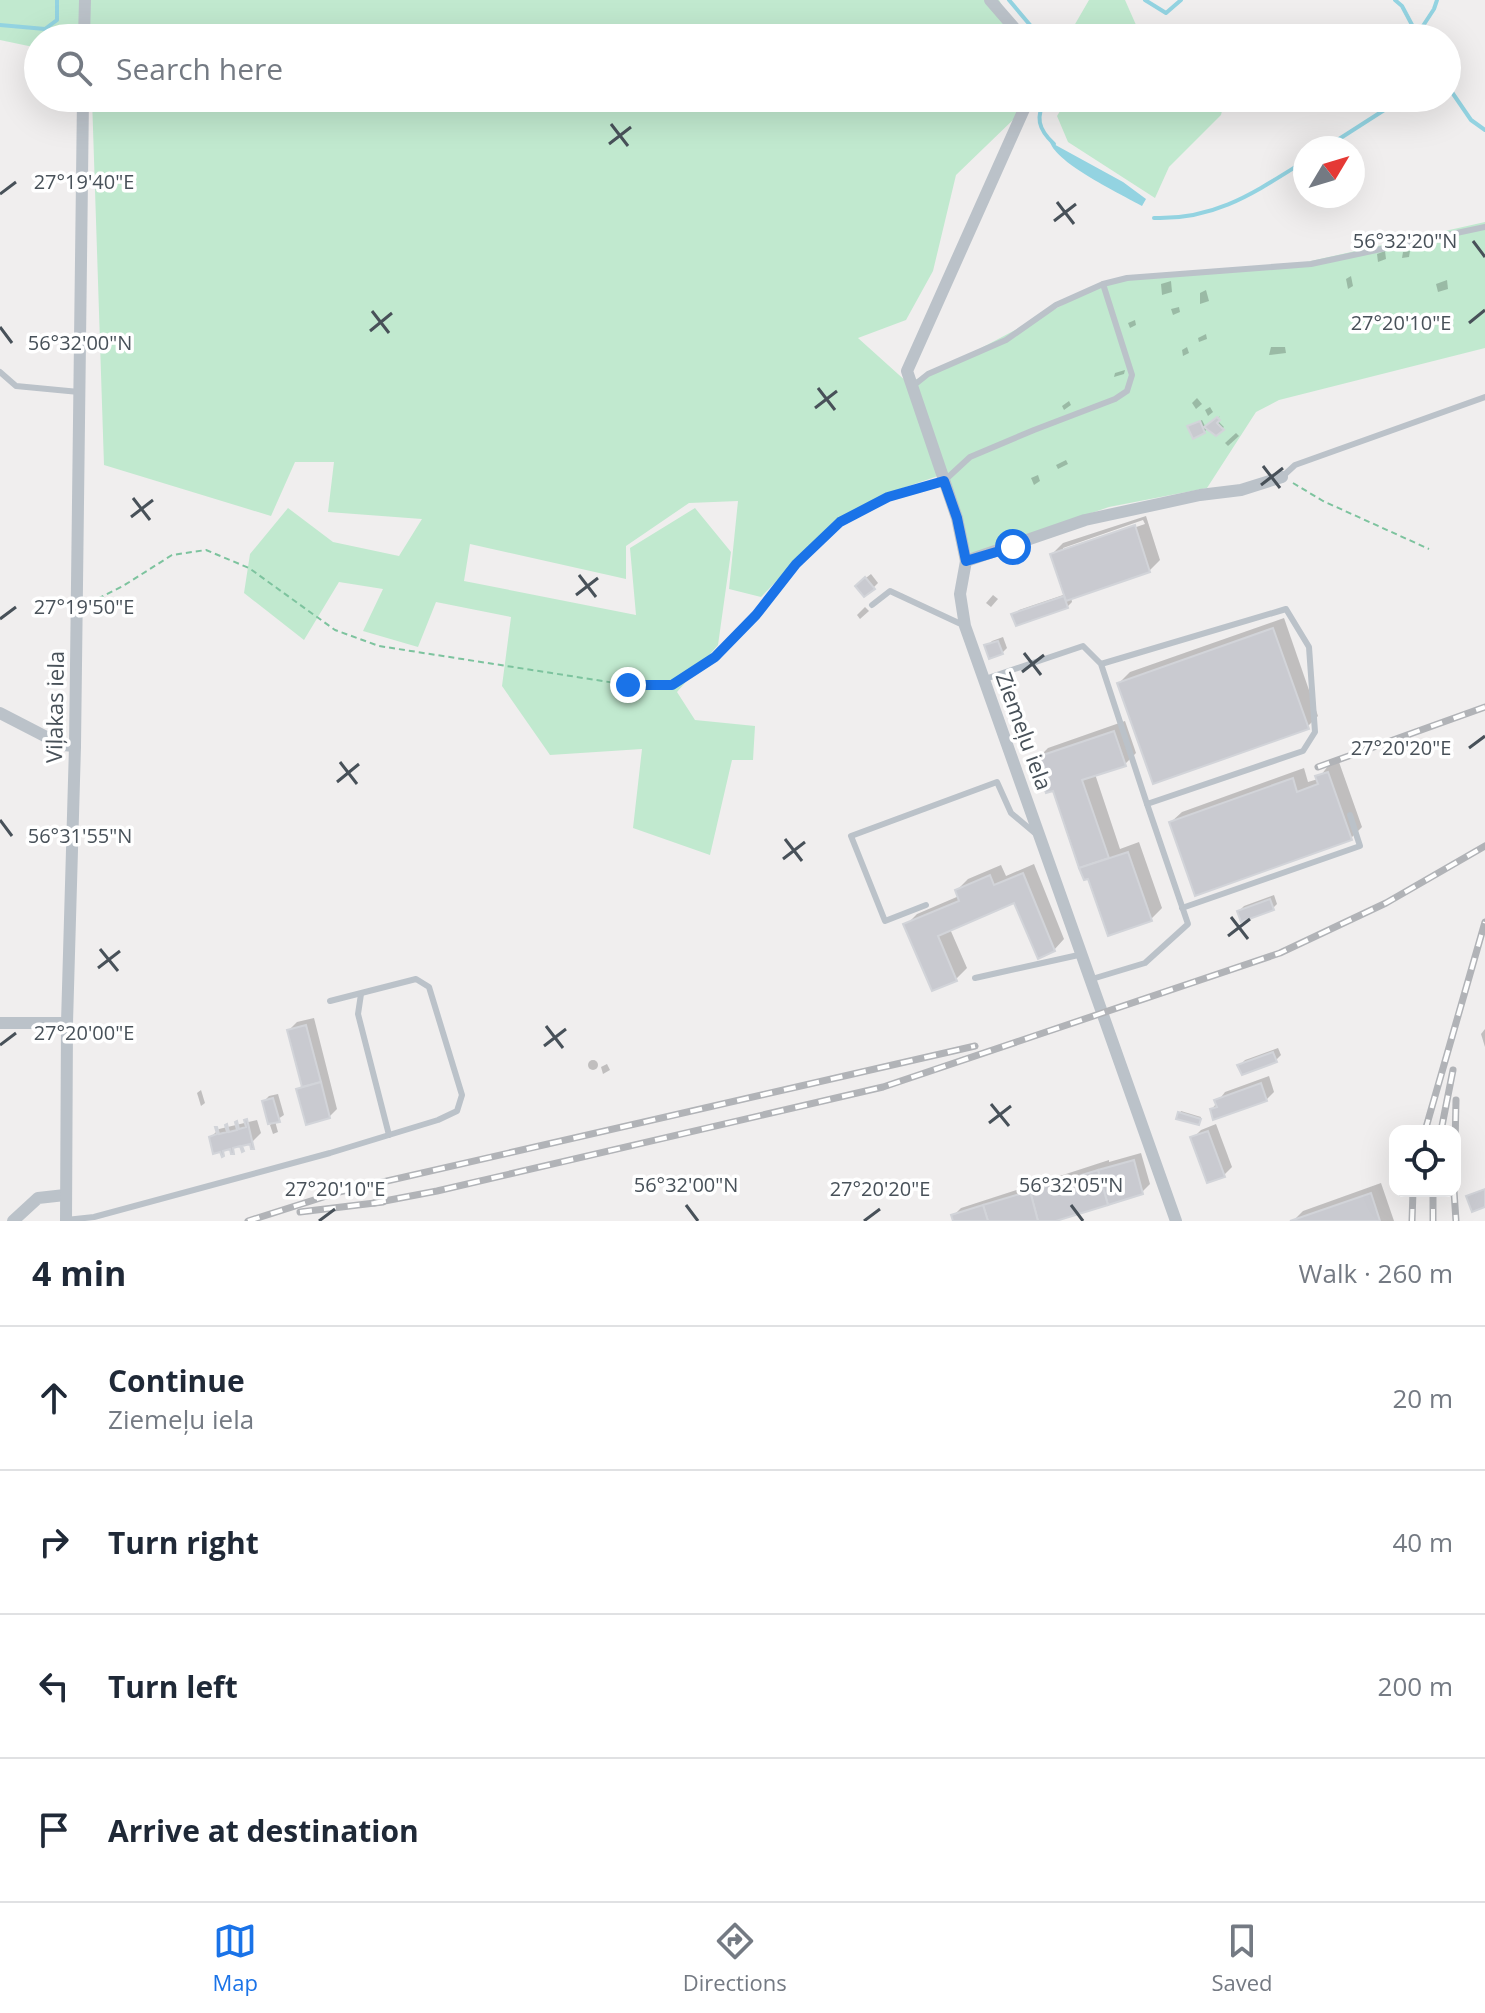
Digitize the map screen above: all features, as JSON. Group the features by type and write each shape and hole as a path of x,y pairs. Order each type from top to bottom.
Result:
{"street":[{"path":"84,24 85,0"},
{"path":"990,0 1011,24"},
{"name":"Viļakas iela","path":"66,1220 83,112"},
{"path":"913,386 907,371 917,345 1023,112"},
{"name":"Ziemeļu iela","path":"913,386 957,518 966,561 960,594 965,626 1176,1221"},
{"path":"966,561 1085,520 1200,495 1241,490 1282,477"},
{"path":"0,713 62,745 75,746"},
{"path":"0,1023 67,1023"},
{"path":"13,1221 38,1198 65,1195"}],"lane":[{"path":"913,386 928,374 1006,340 1056,305 1103,284 1127,278 1311,264 1485,227"},
{"path":"944,481 970,457 1115,399 1127,391 1132,375 1103,284"},
{"path":"0,372 16,386 79,392"},
{"path":"1282,477 1295,465 1485,397"},
{"path":"872,605 890,591 965,626"},
{"path":"1101,664 1286,609 1309,647 1315,732 1303,751 1147,804"},
{"path":"985,679 1083,646 1101,664 1188,924 1145,963 1092,979"},
{"path":"926,905 885,921 851,836 997,782 1011,813 1042,839"},
{"path":"1182,908 1360,846 1350,815"},
{"path":"975,978 1083,954"},
{"path":"66,1220 94,1217 389,1135 457,1111 462,1095 429,987 416,979 330,1001"},
{"path":"361,994 358,1014 389,1135"}],"path":[{"path":"1282,477 1323,501 1429,549"},
{"path":"76,606 85,605 123,586 172,555 206,550 249,568 335,630 379,646 628,685 672,685 715,657 756,615 796,564 840,522 888,497 944,481"}],"green space":[{"path":"0,0 999,0 1012,24 24,24 24,45 0,40"},
{"path":"1089,0 1125,0 1136,24 1075,24"},
{"path":"92,112 1017,112 1016,117 956,175 933,271 906,320 858,338 908,383 951,364 1108,281 1302,263 1485,222 1485,348 1279,400 1256,412 1207,488 1109,507 971,554 929,419 938,476 882,495 834,521 761,597 729,589 738,501 689,503 626,546 626,579 470,544 464,581 636,615 630,548 695,508 731,552 718,645 677,692 695,720 755,726 753,760 732,760 710,855 633,828 642,749 550,755 502,686 511,617 436,602 418,647 363,631 383,589 339,582 304,640 244,593 250,554 288,508 333,542 399,556 422,519 328,512 334,462 295,462 271,516 104,465"},
{"path":"1059,112 1222,112 1169,167 1155,198 1068,142 1057,116"}],"water":[{"path":"1050,142 1123,182 1146,199 1142,206 1064,160"}],"building":[{"path":"1217,417 1220,420 1217,423 1224,430 1216,436 1204,427"},
{"path":"1200,421 1205,433 1193,439 1187,426"},
{"path":"1135,525 1150,572 1066,601 1050,554"},
{"path":"865,577 875,589 864,597 855,586"},
{"path":"1064,596 1068,608 1016,626 1011,614"},
{"path":"1273,628 1309,729 1153,784 1117,683"},
{"path":"998,641 1003,654 989,659 984,645"},
{"path":"1114,731 1126,766 1082,780 1109,858 1079,868 1053,791 1046,793 1034,758"},
{"path":"1328,772 1352,840 1195,896 1169,822 1293,778 1297,792 1318,784 1315,776"},
{"path":"1128,852 1152,921 1108,936 1088,879 1084,880 1079,868"},
{"path":"1023,873 1055,951 1038,959 1014,903 938,936 957,981 932,991 903,924 959,901 955,890 990,875 994,885"},
{"path":"1270,899 1274,910 1241,922 1237,911"},
{"path":"306,1025 321,1082 302,1087 287,1030"},
{"path":"1273,1052 1277,1062 1242,1075 1237,1065"},
{"path":"321,1082 330,1118 306,1125 296,1089"},
{"path":"1261,1083 1267,1101 1213,1120 1210,1109 1217,1107 1214,1100"},
{"path":"273,1098 280,1122 268,1124 262,1101"},
{"path":"1178,1112 1201,1119 1199,1125 1176,1119"},
{"path":"247,1119 254,1149 250,1144 242,1146 242,1152 240,1146 233,1148 234,1154 230,1149 223,1151 222,1157 220,1152 213,1154 209,1137 217,1134 215,1127 219,1134 227,1132 227,1124 229,1132 237,1130 235,1122 239,1129 246,1127 244,1120"},
{"path":"1208,1131 1225,1177 1207,1183 1190,1137"},
{"path":"1134,1160 1143,1194 1108,1205 1098,1170"},
{"path":"1098,1170 1108,1205 1056,1221 1038,1221 1030,1191"},
{"path":"1485,1189 1485,1207 1472,1212 1466,1196"},
{"path":"1030,1191 1038,1221 988,1221 983,1205"},
{"path":"1371,1193 1380,1221 1290,1221"},
{"path":"983,1205 988,1221 953,1221 951,1215"}],"waterway":[{"path":"52,24 57,20 57,0"},
{"path":"1009,0 1029,24"},
{"path":"1145,0 1166,13 1181,0"},
{"path":"1395,0 1412,24"},
{"path":"1424,24 1437,0"},
{"path":"0,25 24,27"},
{"path":"1461,105 1471,120 1485,130"},
{"path":"1040,112 1044,133 1054,144"},
{"path":"1344,136 1381,112"},
{"path":"1154,218 1216,209 1252,193 1293,168"}],"railway":[{"path":"1318,767 1485,707"},
{"path":"374,1203 883,1087 1280,953 1386,903 1485,846"},
{"path":"1427,1125 1485,922"},
{"path":"248,1221 339,1192 975,1046"},
{"path":"1442,1125 1453,1070"},
{"path":"1455,1125 1456,1100"},
{"path":"1412,1221 1413,1197"},
{"path":"1433,1197 1433,1221"},
{"path":"1454,1197 1456,1221"},
{"path":"300,1212 383,1202"}],"route":[{"path":"628,685 672,685 715,657 756,615 796,564 840,522 888,497 944,481 957,518 966,561 1013,547"}]}
